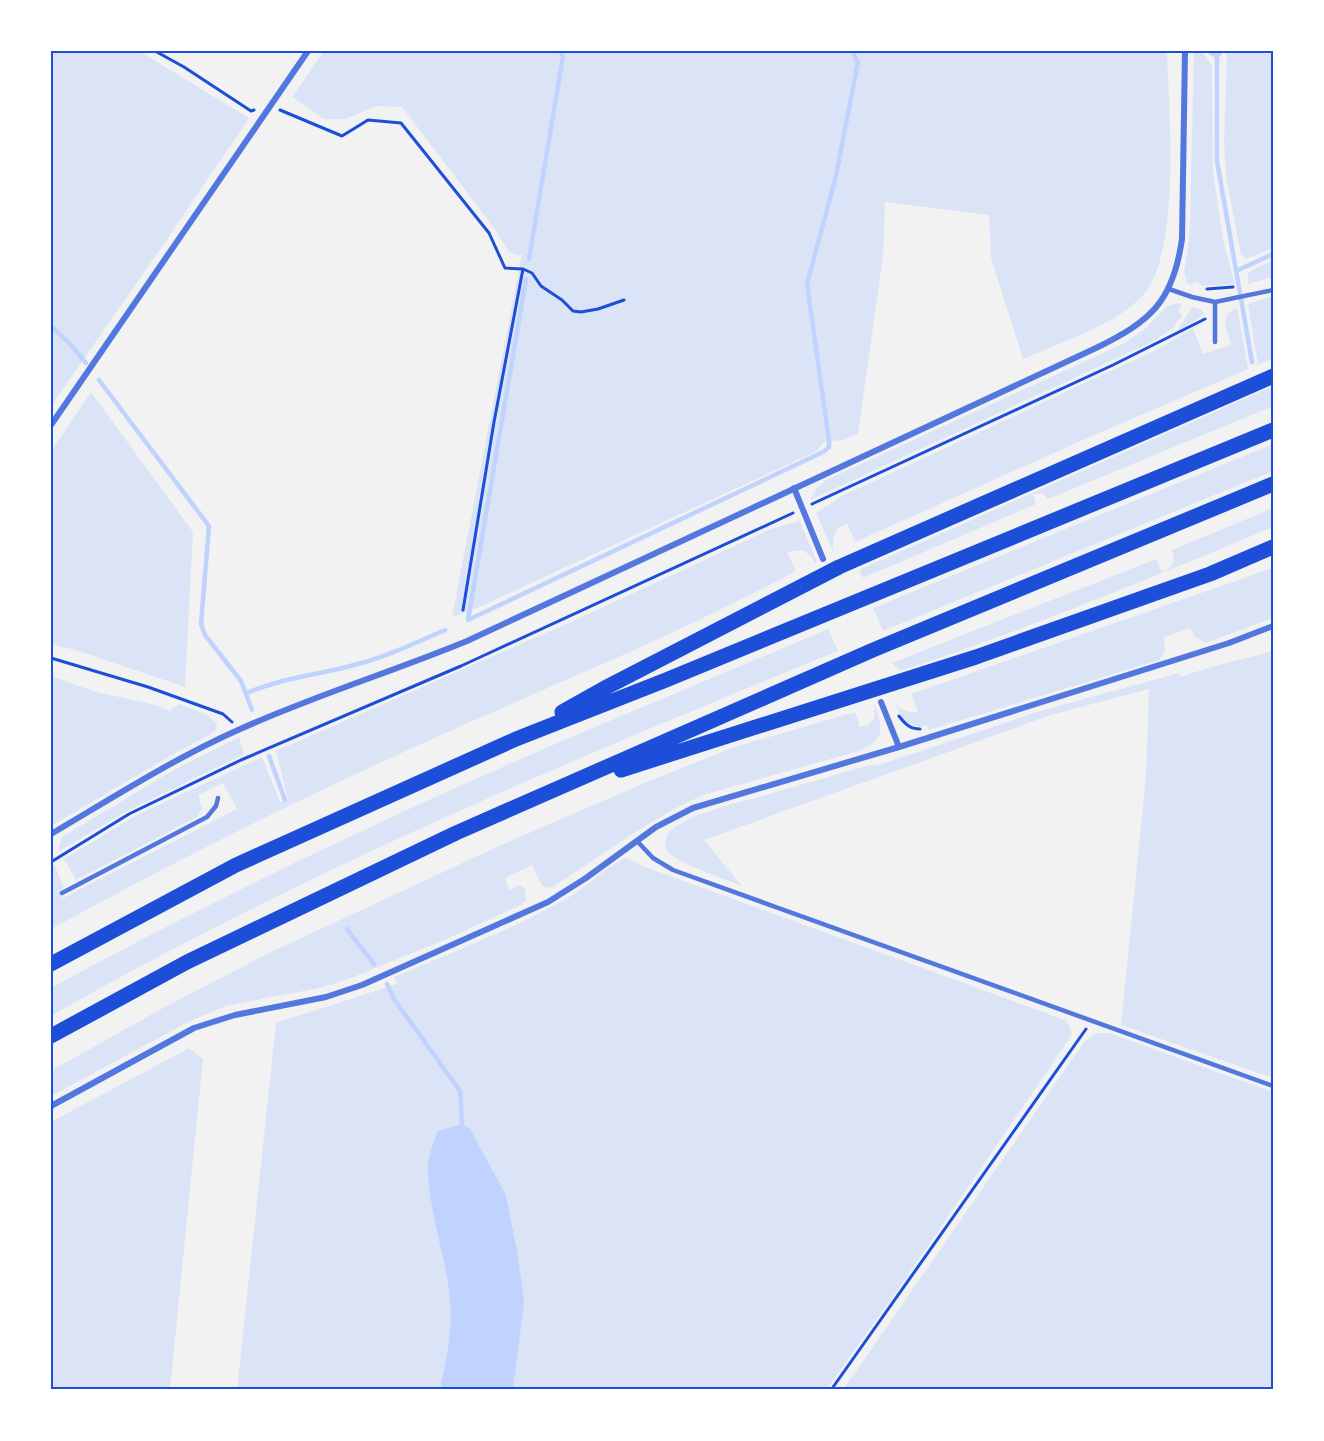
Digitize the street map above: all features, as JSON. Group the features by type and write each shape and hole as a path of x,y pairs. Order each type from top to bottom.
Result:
{"highway":[{"path":"516,739 603,689 839,567 1273,376"},
{"path":"51,963 236,865 516,739 666,680 1273,430"},
{"path":"51,1036 187,962 456,833 873,650 1273,484"},
{"path":"557,789 976,657 1273,548"}],"street":[{"path":"51,425 308,51"},
{"path":"51,834 189,754 238,730 298,704 467,641 1122,335 1151,314 1169,289 1179,262 1182,239 1185,51"},
{"path":"794,488 824,559"},
{"path":"51,1106 194,1028 235,1015 326,997 353,988 548,902 586,878 656,827 693,808 928,738 1229,643 1273,626"},
{"path":"881,702 899,747"}],"lane":[{"path":"1169,289 1215,302 1273,290"},
{"path":"1215,302 1215,342"},
{"path":"62,893 207,817 216,806 218,798"},
{"path":"637,841 653,858 674,870 1273,1086"}],"path":[{"path":"155,51 184,67 251,111 271,106 342,136 368,120 401,123 489,233 505,268 523,269 532,273 541,286 562,300 573,311 598,309 624,300"},
{"path":"463,610 494,422 523,269"},
{"path":"1201,289 1228,288"},
{"path":"51,862 129,814 241,760 471,662 1113,365 1215,313"},
{"path":"51,658 148,687 224,714 238,730"},
{"path":"898,715 905,725 914,729 925,729 928,738"},
{"path":"831,1390 1091,1022"}],"shaded area":[{"path":"51,51 139,51 249,118 51,406"},
{"path":"324,51 1167,51 1170,178 1163,246 1156,273 1144,294 1133,305 1088,332 1023,359 991,258 989,215 885,202 883,256 858,434 843,440 824,442 817,451 475,609 452,617 522,254 517,255 508,251 495,229 402,107 376,106 346,119 324,119 292,97"},
{"path":"1194,51 1202,51 1212,66 1213,173 1224,244 1235,284 1203,286 1195,282 1190,285 1186,281 1184,271 1190,222"},
{"path":"1227,51 1273,51 1273,248 1246,259 1241,254 1226,177 1224,143"},
{"path":"1273,260 1273,277 1248,284 1248,274 1252,270"},
{"path":"1273,296 1273,358 1258,365 1248,304"},
{"path":"1182,304 1179,310 1182,316 1172,329 1152,342 810,500 816,489 826,480 1123,344 1145,329 1167,306"},
{"path":"1192,307 1204,313 1177,331"},
{"path":"1237,307 1248,369 855,542 847,523 834,535 834,553 816,513 842,496 1158,349 1193,328 1203,354 1231,345 1225,324 1227,315"},
{"path":"1273,386 1273,406 1048,499 1043,494 1033,494 1036,504 863,578 859,570"},
{"path":"91,392 193,532 185,687 79,651 51,644 51,452"},
{"path":"1273,444 1273,471 883,631 873,608"},
{"path":"1273,508 1273,527 1134,584 1041,621 900,671 892,663 1156,559 1162,572 1170,568 1174,561 1172,550"},
{"path":"800,521 817,562 814,563 812,557 803,550 787,552 796,571 753,594 665,636 342,780 195,852 51,929 51,868 55,866 64,888 59,891 63,898 237,809 223,783 198,795 202,809 197,817 76,880 64,859 137,815 262,757 280,802 288,799 276,751 582,617 771,529"},
{"path":"1273,568 1273,618 1206,643 1195,637 1190,628 1164,637 1165,652 1159,660 929,730 927,726 915,726 906,722 895,703 905,711 918,711 911,694"},
{"path":"828,629 838,651 438,820 242,914 146,963 51,1016 51,988 244,887 478,778"},
{"path":"1273,651 1273,1078 1121,1025 1146,776 1149,689 1051,715 704,840 742,886 679,860 665,847 669,832 675,827 714,809 863,767 882,764 1040,711 1179,673 1180,677"},
{"path":"51,676 96,692 156,705 169,711 179,704 207,715 217,724 216,729 51,826"},
{"path":"874,704 880,722 880,734 865,748 701,796 629,836 553,887 542,886 532,865 505,878 509,890 520,885 525,889 526,901 521,905 442,941 346,980 319,988 226,1006 192,1020 51,1096 51,1071 161,1009 269,953 499,846 734,747 855,712 860,727 868,725 875,717"},
{"path":"239,737 244,754 125,812 58,852 62,837 177,768"},
{"path":"626,858 1065,1020 1072,1035 897,1291 826,1390 513,1390 523,1302 517,1250 506,1195 431,1200 451,1304 450,1339 440,1390 237,1390 276,1023 397,984 394,977 524,921 574,894"},
{"path":"1097,1033 1109,1033 1273,1092 1273,1390 843,1390 1084,1042"},
{"path":"189,1048 203,1059 170,1390 51,1390 51,1122"}],"water":[{"path":"462,1124 470,1129 506,1195 517,1250 524,1302 513,1390 440,1390 451,1311 448,1283 431,1203 428,1166 437,1131"}],"waterway":[{"path":"529,259 563,56 560,51"},
{"path":"526,279 468,620 823,452 829,447 807,284 836,176 858,62 852,51"},
{"path":"1209,51 1217,57"},
{"path":"1221,51 1217,57 1217,161 1252,362"},
{"path":"1236,271 1273,254"},
{"path":"51,326 86,363"},
{"path":"99,380 209,526 201,624 205,635 241,681 252,710"},
{"path":"247,693 286,680 366,662 445,630"},
{"path":"269,756 285,800"},
{"path":"347,929 374,964"},
{"path":"387,984 394,999 460,1091 462,1124"}]}
